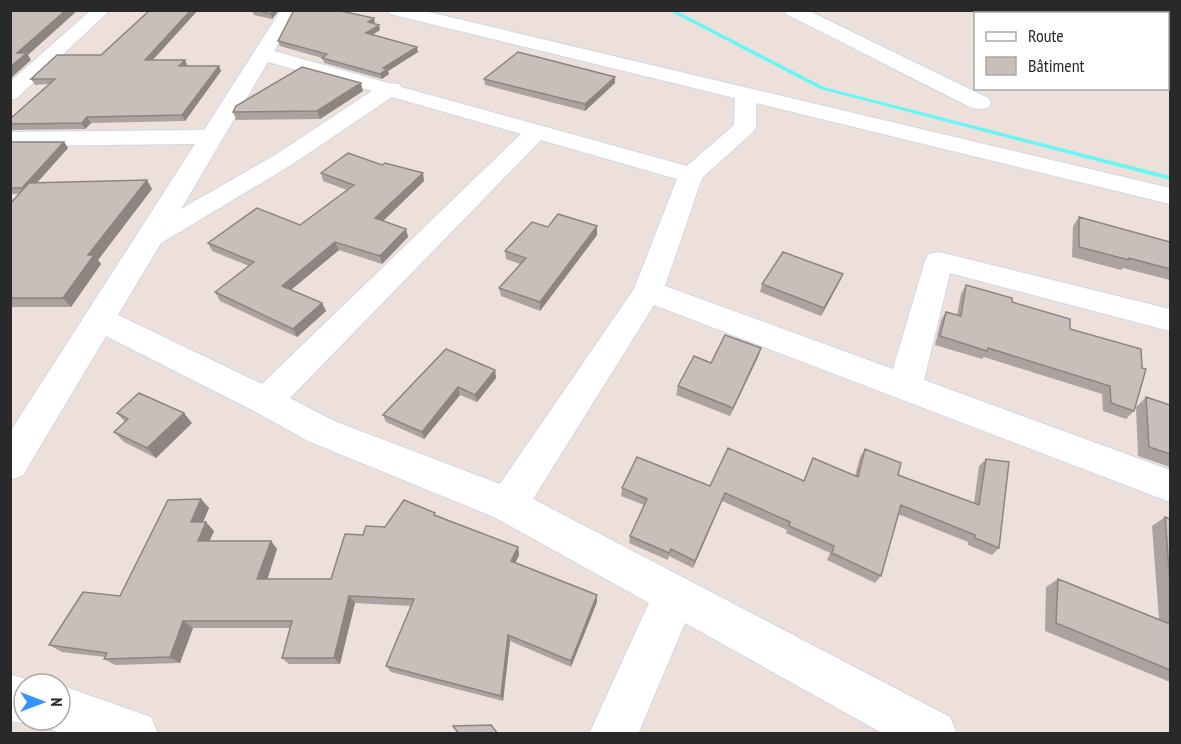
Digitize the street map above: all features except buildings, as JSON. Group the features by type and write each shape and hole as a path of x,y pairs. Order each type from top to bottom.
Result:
{"street":[{"path":"10,93 102,10"},
{"path":"10,464 290,10"},
{"path":"396,10 1170,196"},
{"path":"792,10 980,103"},
{"path":"263,54 392,88 691,175"},
{"path":"149,239 283,160 392,88"},
{"path":"508,506 648,291 691,175 745,127 746,93"},
{"path":"266,401 537,131"},
{"path":"10,139 212,136"},
{"path":"904,387 939,261 1170,320"},
{"path":"648,291 1170,486"},
{"path":"100,320 266,401 321,431 508,506 933,734"},
{"path":"612,734 675,596"},
{"path":"72,713 134,734"}],"waterway":[{"path":"670,10 822,88 1170,178"}]}
